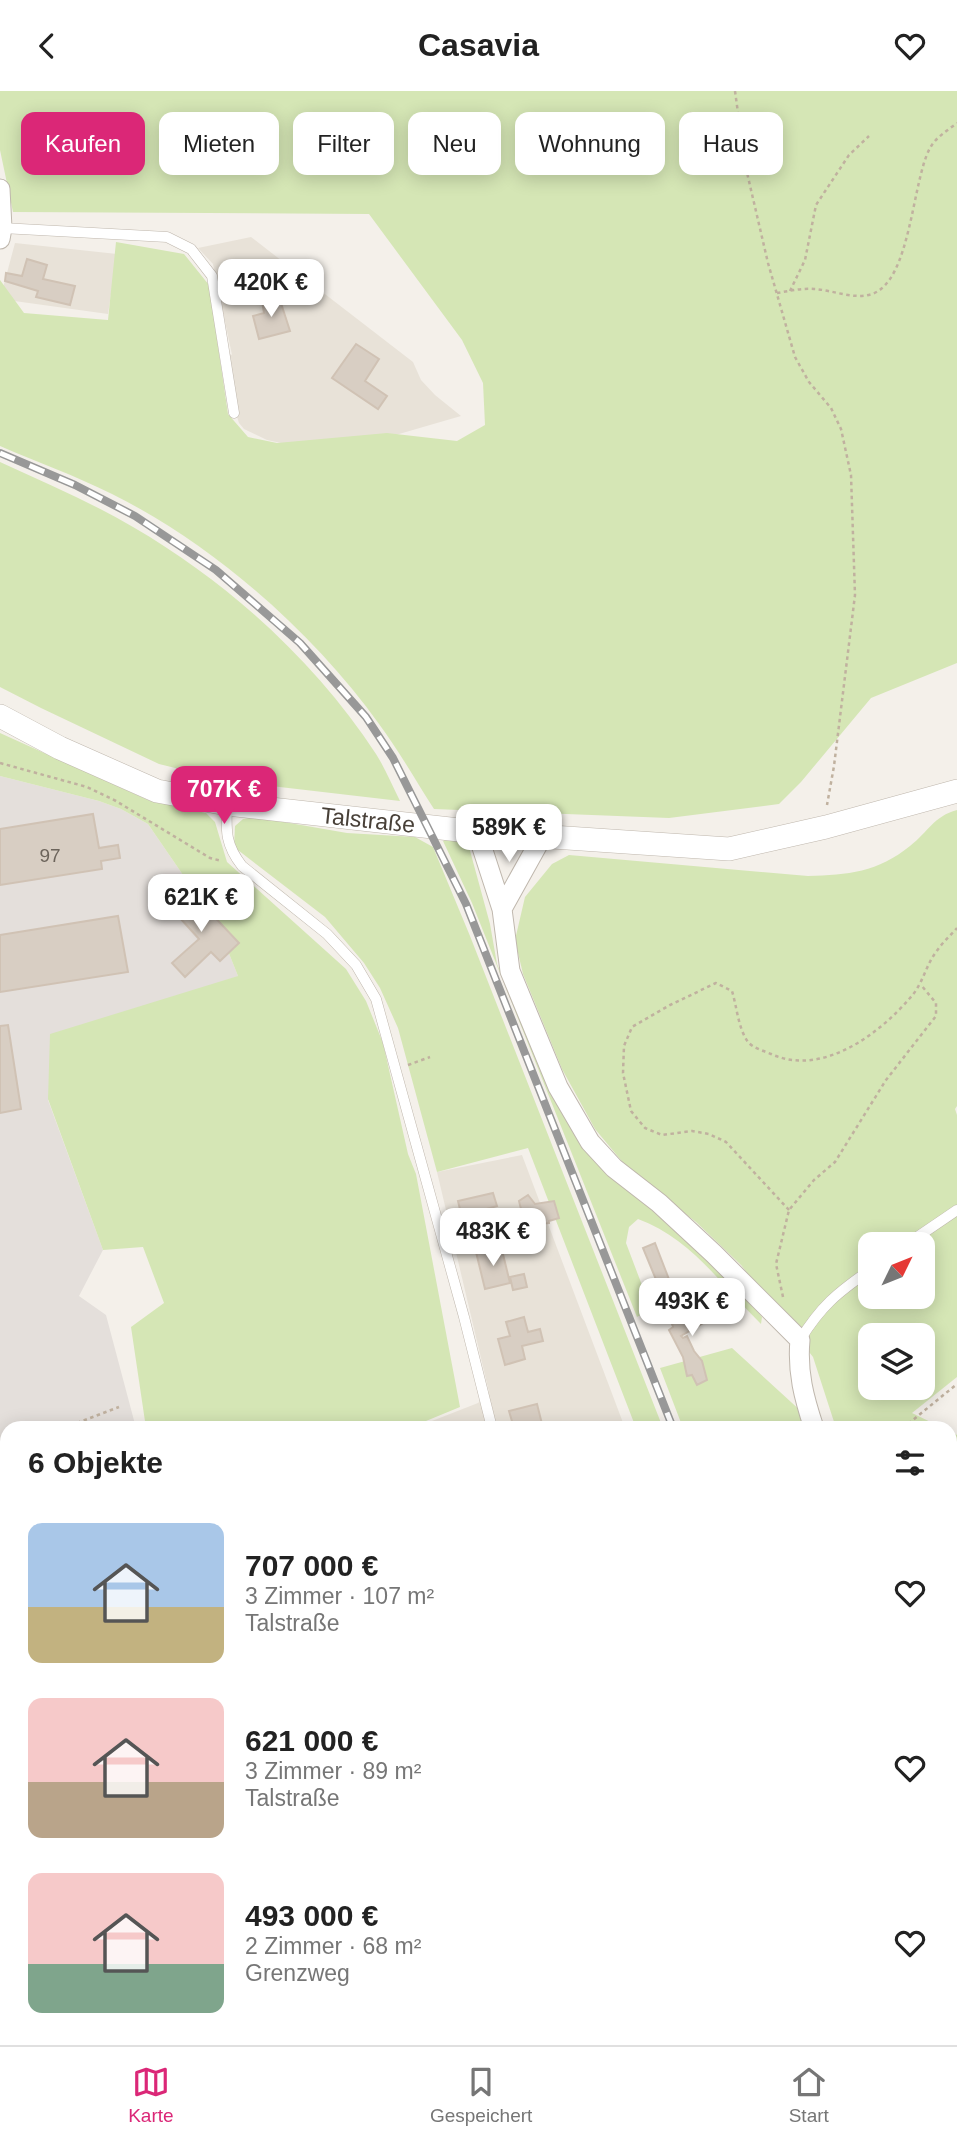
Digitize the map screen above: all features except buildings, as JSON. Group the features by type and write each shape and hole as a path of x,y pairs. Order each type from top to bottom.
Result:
{"street":[{"path":"0,189 1,233"},
{"name":"Talstraße","path":"0,716 61,748 157,790 227,804 477,832 729,849 826,827 957,791"},
{"path":"477,832 502,909 510,971 558,1087 590,1142 614,1168 659,1203 800,1340 798,1363 803,1397 812,1421"},
{"path":"502,909 542,837"}],"lane":[{"path":"1,233 167,237 191,249 212,276 234,412"},
{"path":"227,804 226,836 232,853 242,866 327,933 356,965 376,999 490,1421"},
{"path":"925,1232 957,1210"},
{"path":"800,1340 814,1317 832,1297 858,1279"}],"path":[{"path":"735,91 738,112"},
{"path":"777,293 812,289 856,296 874,293 891,280 908,235 930,148 939,136 957,124"},
{"path":"790,291 806,260 816,205 849,155 869,136"},
{"path":"748,175 795,357 808,381 831,408 841,429 851,475 855,595 834,766 826,809 826,827"},
{"path":"0,763 87,787 116,801 210,858 242,866"},
{"path":"789,1210 726,1142 709,1134 692,1131 662,1135 645,1128 631,1111 623,1073 624,1046 632,1027 716,983 732,991 749,1044 780,1059 808,1062 834,1056 881,1027 910,999 921,984 935,953 957,928"},
{"path":"814,1317 796,1313 782,1296 776,1264 789,1210 814,1179 835,1163 886,1080 936,1016 936,1003 921,984"},
{"path":"396,1070 430,1057"},
{"path":"912,1421 957,1384"},
{"path":"82,1421 119,1407"}],"shaded area":[{"path":"251,237 413,362 421,380 461,416 344,450 323,452 267,440 244,429 239,423 233,404 225,352 232,355 213,264 198,248"},
{"path":"15,243 117,254 108,314 0,299"},
{"path":"0,776 99,801 121,809 148,824 218,926 238,976 48,1100 103,1250 79,1296 106,1315 134,1421 0,1421"},
{"path":"522,1155 622,1421 432,1421 478,1403 489,1392 437,1172"}],"green space":[{"path":"0,91 957,91 957,663 871,698 801,782 779,804 669,818 434,809 386,734 353,690 293,624 259,594 187,538 150,515 98,487 0,446 0,280 24,313 108,320 116,242 184,254 209,285 228,414 248,437 277,443 387,433 457,441 485,425 483,383 462,340 369,214 13,212 0,150"},
{"path":"0,462 133,527 203,573 236,599 298,656 326,687 376,754 400,801 228,781 159,764 0,687"},
{"path":"0,733 148,800 206,813 215,822 227,862 346,969 366,1001 383,1043 408,1154 416,1174 460,1407 426,1421 145,1421 131,1327 164,1303 143,1247 103,1250 48,1099 50,1034 238,976 218,926 148,824 121,809 99,801 0,776"},
{"path":"957,810 957,1377 935,1395 935,1323 858,1323 858,1400 928,1400 912,1413 929,1421 834,1421 813,1357 741,1265 696,1222 630,1171 595,1129 562,1069 523,974 515,940 525,897 552,864 569,855 808,876 836,875 874,867 910,846 937,820"},
{"path":"255,817 347,833 415,837 433,847 660,1421 633,1421 528,1148 437,1172 398,1028 380,988 364,963 325,917 234,847 235,826 243,819"},
{"path":"443,841 460,841 469,847 490,924 497,964 531,1045 576,1137 593,1158 712,1258 762,1317 761,1324 690,1251 657,1227 638,1219 629,1227 626,1243 651,1309 637,1317 472,903"},
{"path":"732,1348 803,1413 806,1421 680,1421 660,1368"}],"railway":[{"path":"0,453 75,485 135,516 216,570 300,643 366,717 393,758 466,904 670,1421"}]}
